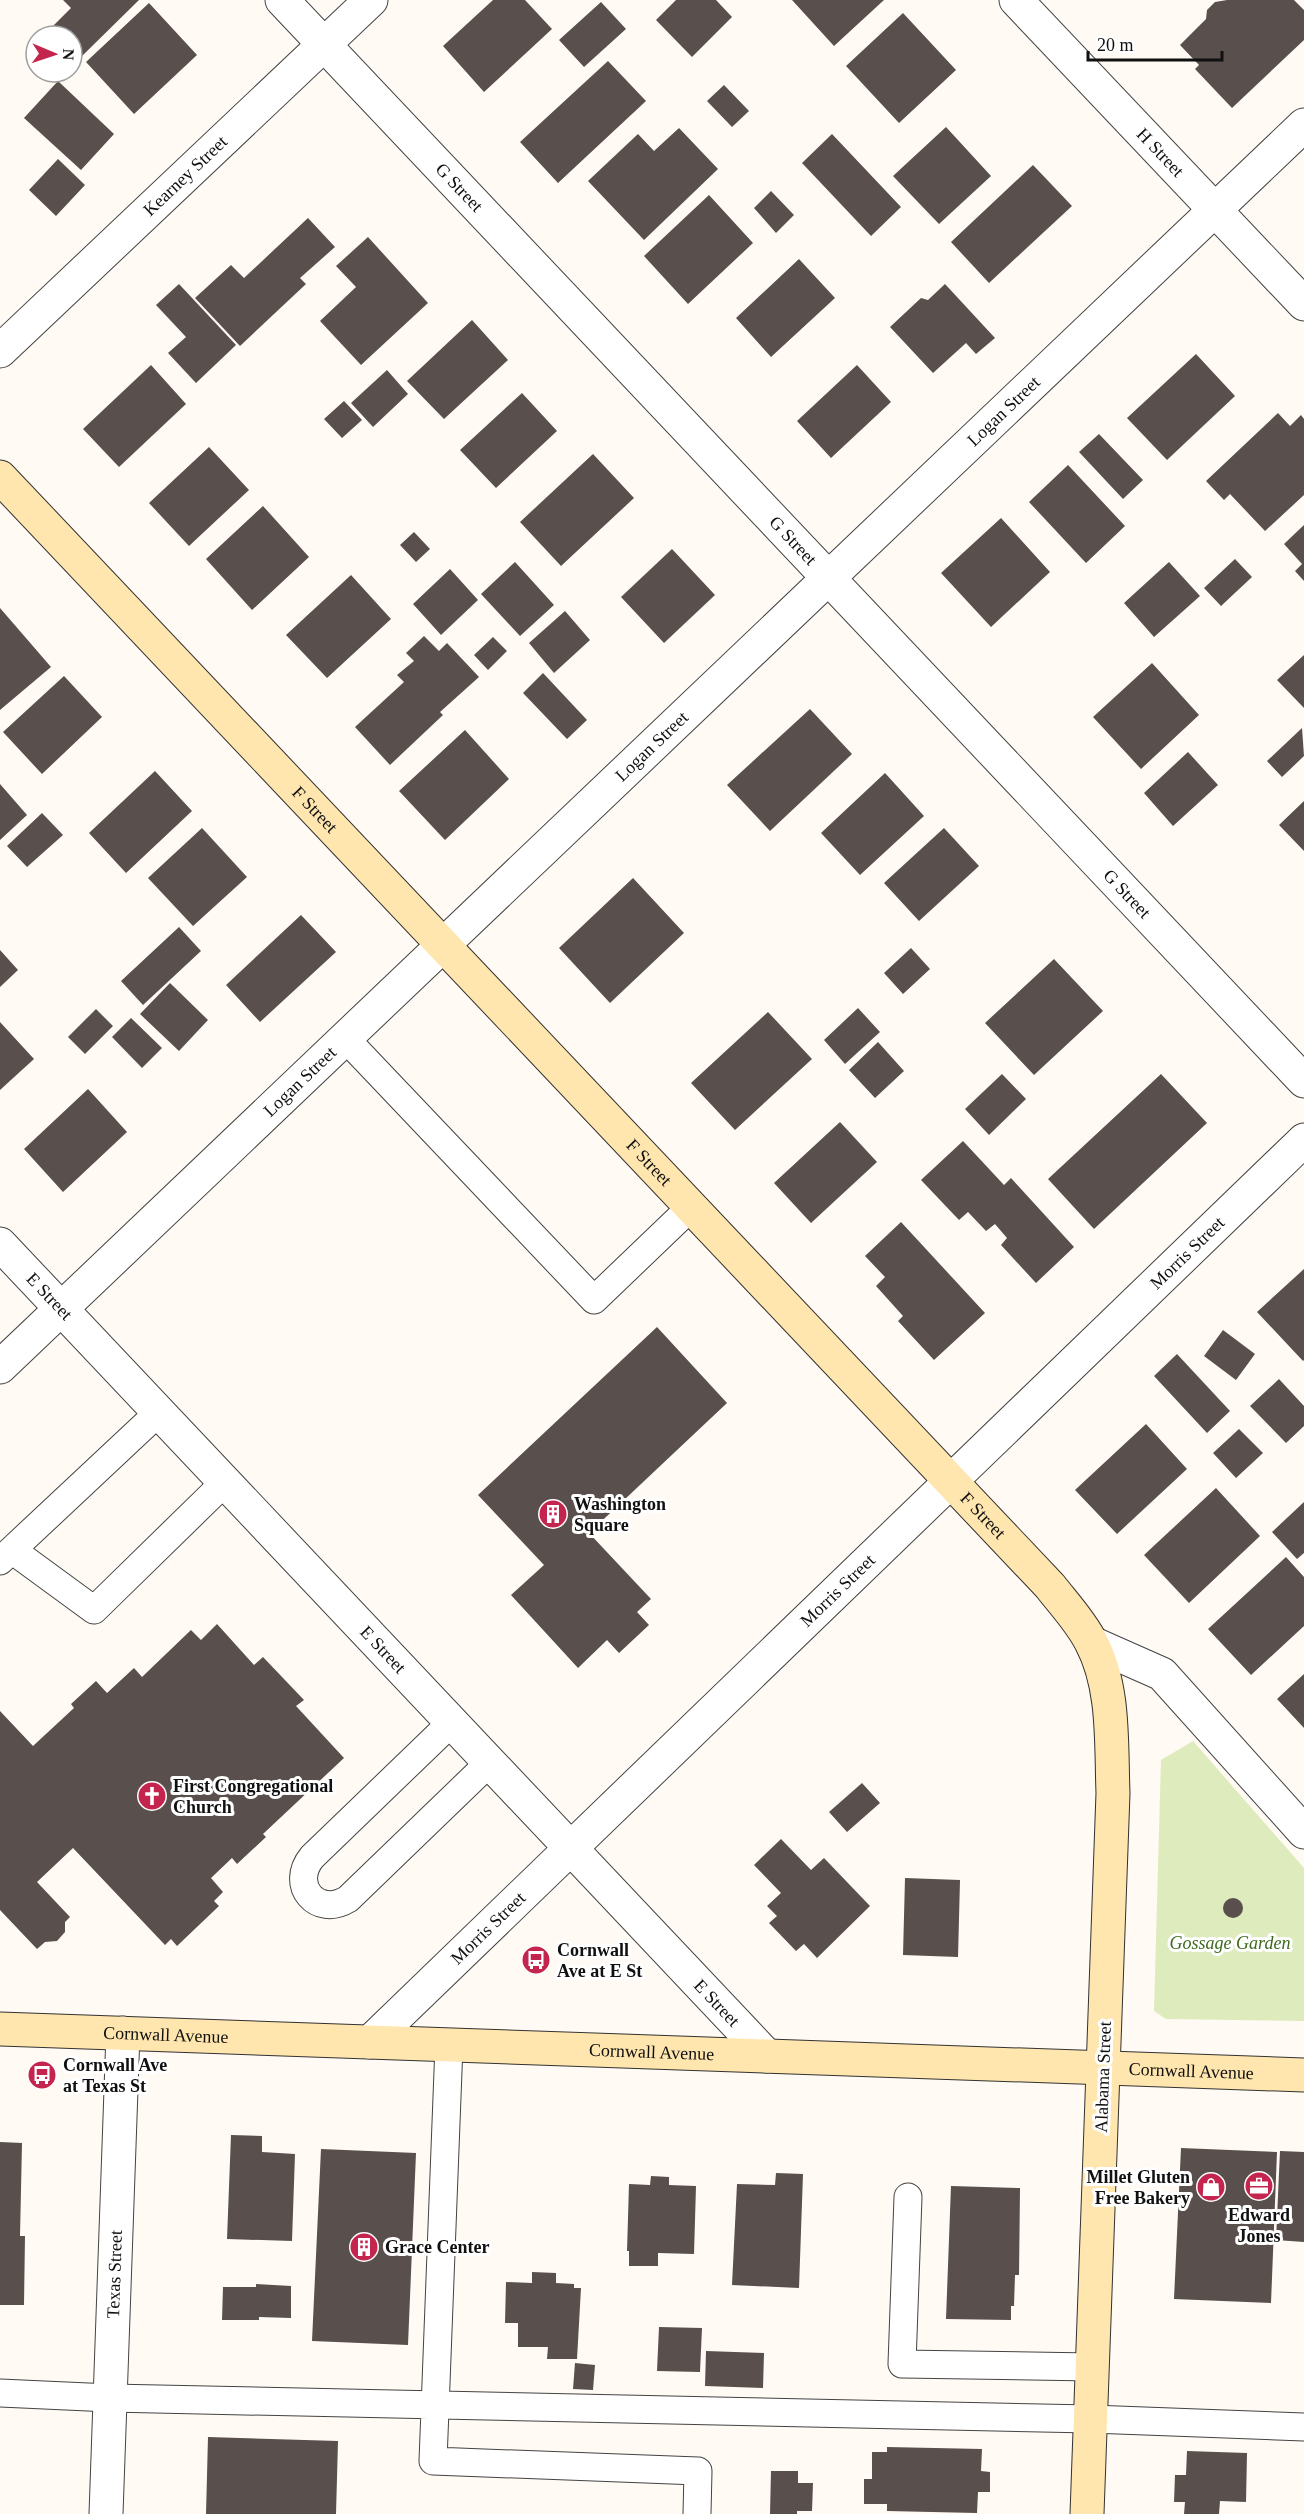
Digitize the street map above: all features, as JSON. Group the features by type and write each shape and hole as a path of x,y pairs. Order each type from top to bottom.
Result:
{"street":[{"name":"G Street","path":"282,0 1304,1081"},
{"name":"Kearney Street","path":"0,351 371,0"},
{"name":"H Street","path":"1016,0 1304,304"},
{"name":"Logan Street","path":"0,1367 1304,125"},
{"name":"F Street","path":"0,477 1050,1586 1092,1643"},
{"name":"Morris Street","path":"370,2042 1304,1140"},
{"name":"E Street","path":"0,1244 766,2056"},
{"path":"1092,1643 1162,1674 1304,1832"},
{"name":"Alabama Street","path":"1087,2514 1113,1793 1111,1719 1101,1664 1092,1643"},
{"name":"Cornwall Avenue","path":"4,2025 123,2033 1304,2075"},
{"name":"Texas Street","path":"106,2514 123,2033"}],"lane":[{"path":"345,1038 594,1300 691,1207"},
{"path":"159,1412 6,1556 94,1610 225,1482"},
{"path":"452,1722 312,1857 303,1872 305,1888 309,1896 315,1901 332,1905 348,1899 490,1762"},
{"path":"450,2045 434,2460 698,2471 697,2514"},
{"path":"908,2197 902,2364 1092,2367"},
{"path":"0,2393 110,2398 1091,2419 1304,2427"}],"green space":[{"name":"Gossage Garden","path":"1193,1741 1304,1868 1304,2021 1166,2019 1154,2011 1161,1760"}],"building":[{"path":"63,0 139,0 84,54 84,24 55,24 71,8"},
{"path":"493,0 525,0 552,29 484,92 443,46"},
{"path":"676,0 716,0 732,17 692,57 656,20"},
{"path":"792,0 884,0 834,46"},
{"path":"1294,0 1304,10 1304,40 1232,108 1195,69 1199,65 1180,45 1206,19 1207,10 1215,2"},
{"path":"601,2 626,29 584,67 559,40"},
{"path":"149,3 197,55 134,114 86,62"},
{"path":"903,13 956,70 899,123 846,66"},
{"path":"608,61 646,101 558,183 520,142"},
{"path":"55,84 61,84 114,134 81,170 24,118"},
{"path":"724,85 749,111 732,127 707,101"},
{"path":"946,127 991,176 939,224 893,176"},
{"path":"679,128 718,169 644,240 588,181 638,134 654,151"},
{"path":"832,134 901,207 871,236 802,163"},
{"path":"58,159 85,185 56,216 29,190"},
{"path":"1033,165 1072,206 989,283 951,242"},
{"path":"771,191 794,215 776,233 754,208"},
{"path":"709,195 753,243 688,304 644,256"},
{"path":"308,218 335,247 300,278 306,284 240,346 195,298 231,265 244,278"},
{"path":"368,237 428,303 361,365 320,321 356,287 336,266"},
{"path":"799,259 835,298 771,357 736,318"},
{"path":"179,284 236,345 196,383 168,353 186,337 156,305"},
{"path":"945,284 995,338 976,354 966,343 933,373 890,327 921,298 928,300"},
{"path":"472,320 508,360 444,419 407,381"},
{"path":"1196,354 1235,396 1167,460 1127,418"},
{"path":"151,365 186,404 119,467 83,429"},
{"path":"857,365 891,402 831,458 797,421"},
{"path":"387,370 408,394 373,427 351,403"},
{"path":"522,393 557,431 496,488 460,450"},
{"path":"344,401 362,420 342,438 324,419"},
{"path":"1278,413 1290,426 1301,415 1304,419 1304,495 1265,531 1230,494 1224,500 1206,481"},
{"path":"1099,434 1143,480 1123,499 1079,452"},
{"path":"209,447 249,490 189,546 149,503"},
{"path":"593,454 634,498 561,566 520,522"},
{"path":"1068,465 1125,526 1086,563 1029,502"},
{"path":"263,506 309,557 252,610 206,559"},
{"path":"1001,518 1050,572 991,627 941,573"},
{"path":"1304,525 1304,581 1295,571 1302,564 1284,544"},
{"path":"414,532 430,549 416,562 400,545"},
{"path":"672,549 715,595 664,643 621,597"},
{"path":"1235,559 1252,577 1221,606 1204,588"},
{"path":"515,562 554,605 520,636 481,594"},
{"path":"1169,562 1200,596 1154,637 1124,603"},
{"path":"450,569 478,600 441,635 413,604"},
{"path":"351,575 391,619 327,678 286,635"},
{"path":"0,608 51,667 0,710"},
{"path":"565,611 590,640 554,673 529,643"},
{"path":"424,636 439,651 447,643 479,677 440,712 443,715 390,765 355,727 404,682 397,675 414,661 406,653"},
{"path":"493,637 507,651 488,670 474,655"},
{"path":"1304,655 1304,708 1277,680"},
{"path":"1152,663 1199,715 1141,769 1093,717"},
{"path":"543,673 587,720 567,739 523,693"},
{"path":"64,676 102,717 42,774 3,732"},
{"path":"810,709 852,754 770,831 727,785"},
{"path":"1302,728 1304,756 1282,777 1267,761"},
{"path":"465,730 509,779 445,840 399,791"},
{"path":"1188,752 1218,785 1173,826 1144,793"},
{"path":"155,771 192,811 126,873 89,833"},
{"path":"885,773 924,816 860,875 821,833"},
{"path":"0,784 27,815 0,840"},
{"path":"1304,801 1304,851 1279,825"},
{"path":"42,813 63,835 27,867 7,846"},
{"path":"202,828 247,877 193,926 148,878"},
{"path":"944,828 979,866 919,921 884,883"},
{"path":"633,878 684,933 610,1003 559,948"},
{"path":"301,915 336,952 260,1022 226,985"},
{"path":"179,927 201,951 143,1005 121,981"},
{"path":"911,948 930,969 903,994 884,973"},
{"path":"0,950 18,970 0,987"},
{"path":"1054,959 1103,1011 1034,1075 985,1023"},
{"path":"170,983 208,1020 179,1051 140,1014"},
{"path":"858,1008 880,1032 845,1064 824,1040"},
{"path":"96,1009 113,1026 85,1054 68,1037"},
{"path":"768,1012 812,1059 735,1130 691,1083"},
{"path":"131,1018 162,1048 142,1068 112,1037"},
{"path":"0,1022 34,1059 0,1090"},
{"path":"878,1042 904,1071 875,1098 849,1070"},
{"path":"1002,1074 1026,1099 989,1135 965,1109"},
{"path":"1161,1074 1207,1123 1094,1229 1048,1179"},
{"path":"88,1089 127,1132 63,1192 24,1149"},
{"path":"840,1122 877,1162 811,1223 774,1183"},
{"path":"963,1141 1004,1185 1011,1178 1074,1247 1036,1283 1001,1245 1007,1238 995,1224 986,1231 968,1212 959,1220 921,1180"},
{"path":"901,1222 985,1313 934,1360 898,1321 903,1316 876,1286 885,1277 865,1256"},
{"path":"1304,1269 1304,1360 1303,1361 1257,1312"},
{"name":"Washington Square","path":"657,1327 727,1403 589,1533 651,1599 637,1612 649,1625 619,1653 607,1640 578,1668 511,1595 544,1565 478,1495"},
{"path":"1223,1330 1255,1354 1236,1380 1204,1356"},
{"path":"1177,1354 1230,1411 1207,1433 1154,1376"},
{"path":"1279,1379 1304,1406 1304,1426 1286,1443 1250,1406"},
{"path":"1146,1424 1187,1469 1117,1534 1075,1490"},
{"path":"1239,1429 1263,1453 1236,1478 1213,1453"},
{"path":"1216,1488 1260,1536 1189,1603 1144,1555"},
{"path":"1304,1502 1304,1553 1297,1559 1272,1532"},
{"path":"1286,1557 1304,1577 1304,1626 1251,1675 1208,1629"},
{"name":"First Congregational Church","path":"217,1624 254,1665 263,1657 304,1700 296,1706 344,1758 263,1834 266,1837 237,1864 232,1858 211,1878 223,1892 214,1901 219,1906 177,1946 171,1939 165,1945 73,1848 37,1882 70,1917 65,1922 65,1932 57,1941 45,1942 37,1949 0,1910 0,1711 33,1746 74,1708 71,1704 96,1681 107,1693 134,1668 142,1677 191,1630 201,1640"},
{"path":"1304,1674 1304,1728 1277,1699"},
{"path":"862,1783 880,1803 847,1832 829,1812"},
{"path":"781,1839 811,1870 824,1858 870,1906 817,1958 804,1944 796,1951 769,1923 777,1916 767,1906 781,1893 754,1865"},
{"path":"905,1878 960,1880 958,1957 903,1955"},
{"path":"1233,1898 1240,1901 1243,1908 1240,1915 1233,1918 1226,1915 1223,1908 1226,1901"},
{"path":"231,2135 262,2136 262,2152 295,2154 292,2241 227,2239"},
{"path":"0,2142 22,2143 20,2236 25,2236 24,2305 0,2305"},
{"path":"1181,2148 1277,2152 1271,2303 1174,2299"},
{"name":"Grace Center","path":"321,2149 416,2153 408,2345 312,2341"},
{"path":"1280,2151 1304,2152 1304,2242 1276,2240"},
{"path":"776,2173 803,2174 799,2288 732,2285 737,2184 775,2185"},
{"path":"651,2176 669,2177 669,2185 696,2186 694,2254 658,2253 658,2266 629,2266 629,2251 627,2251 629,2184 650,2185"},
{"path":"951,2186 1020,2188 1019,2275 1015,2275 1011,2320 946,2319"},
{"path":"532,2272 556,2273 556,2283 574,2284 574,2288 581,2288 577,2359 547,2359 548,2347 518,2347 518,2323 505,2323 506,2282 532,2283"},
{"path":"256,2284 291,2286 291,2318 259,2317 259,2320 222,2320 223,2287 256,2287"},
{"path":"659,2327 702,2328 700,2372 657,2371"},
{"path":"706,2351 764,2353 763,2388 705,2386"},
{"path":"575,2363 595,2365 593,2390 573,2389"},
{"path":"208,2437 338,2441 336,2514 206,2514"},
{"path":"887,2447 982,2449 981,2471 990,2472 990,2492 978,2492 977,2513 887,2511 887,2504 864,2504 864,2479 872,2479 872,2452 887,2452"},
{"path":"1187,2451 1247,2453 1246,2502 1220,2501 1219,2514 1184,2514 1185,2502 1174,2502 1175,2475 1186,2475"},
{"path":"771,2471 798,2471 798,2483 813,2483 812,2511 797,2511 797,2514 770,2514"}],"place":[{"name":"Washington Square","path":"553,1514"},
{"name":"First Congregational Church","path":"152,1796"},
{"name":"Cornwall Ave at E St","path":"536,1960"},
{"name":"Cornwall Ave at Texas St","path":"42,2075"},
{"name":"Edward Jones","path":"1259,2186"},
{"name":"Millet Gluten Free Bakery","path":"1211,2187"},
{"name":"Grace Center","path":"364,2247"}]}
